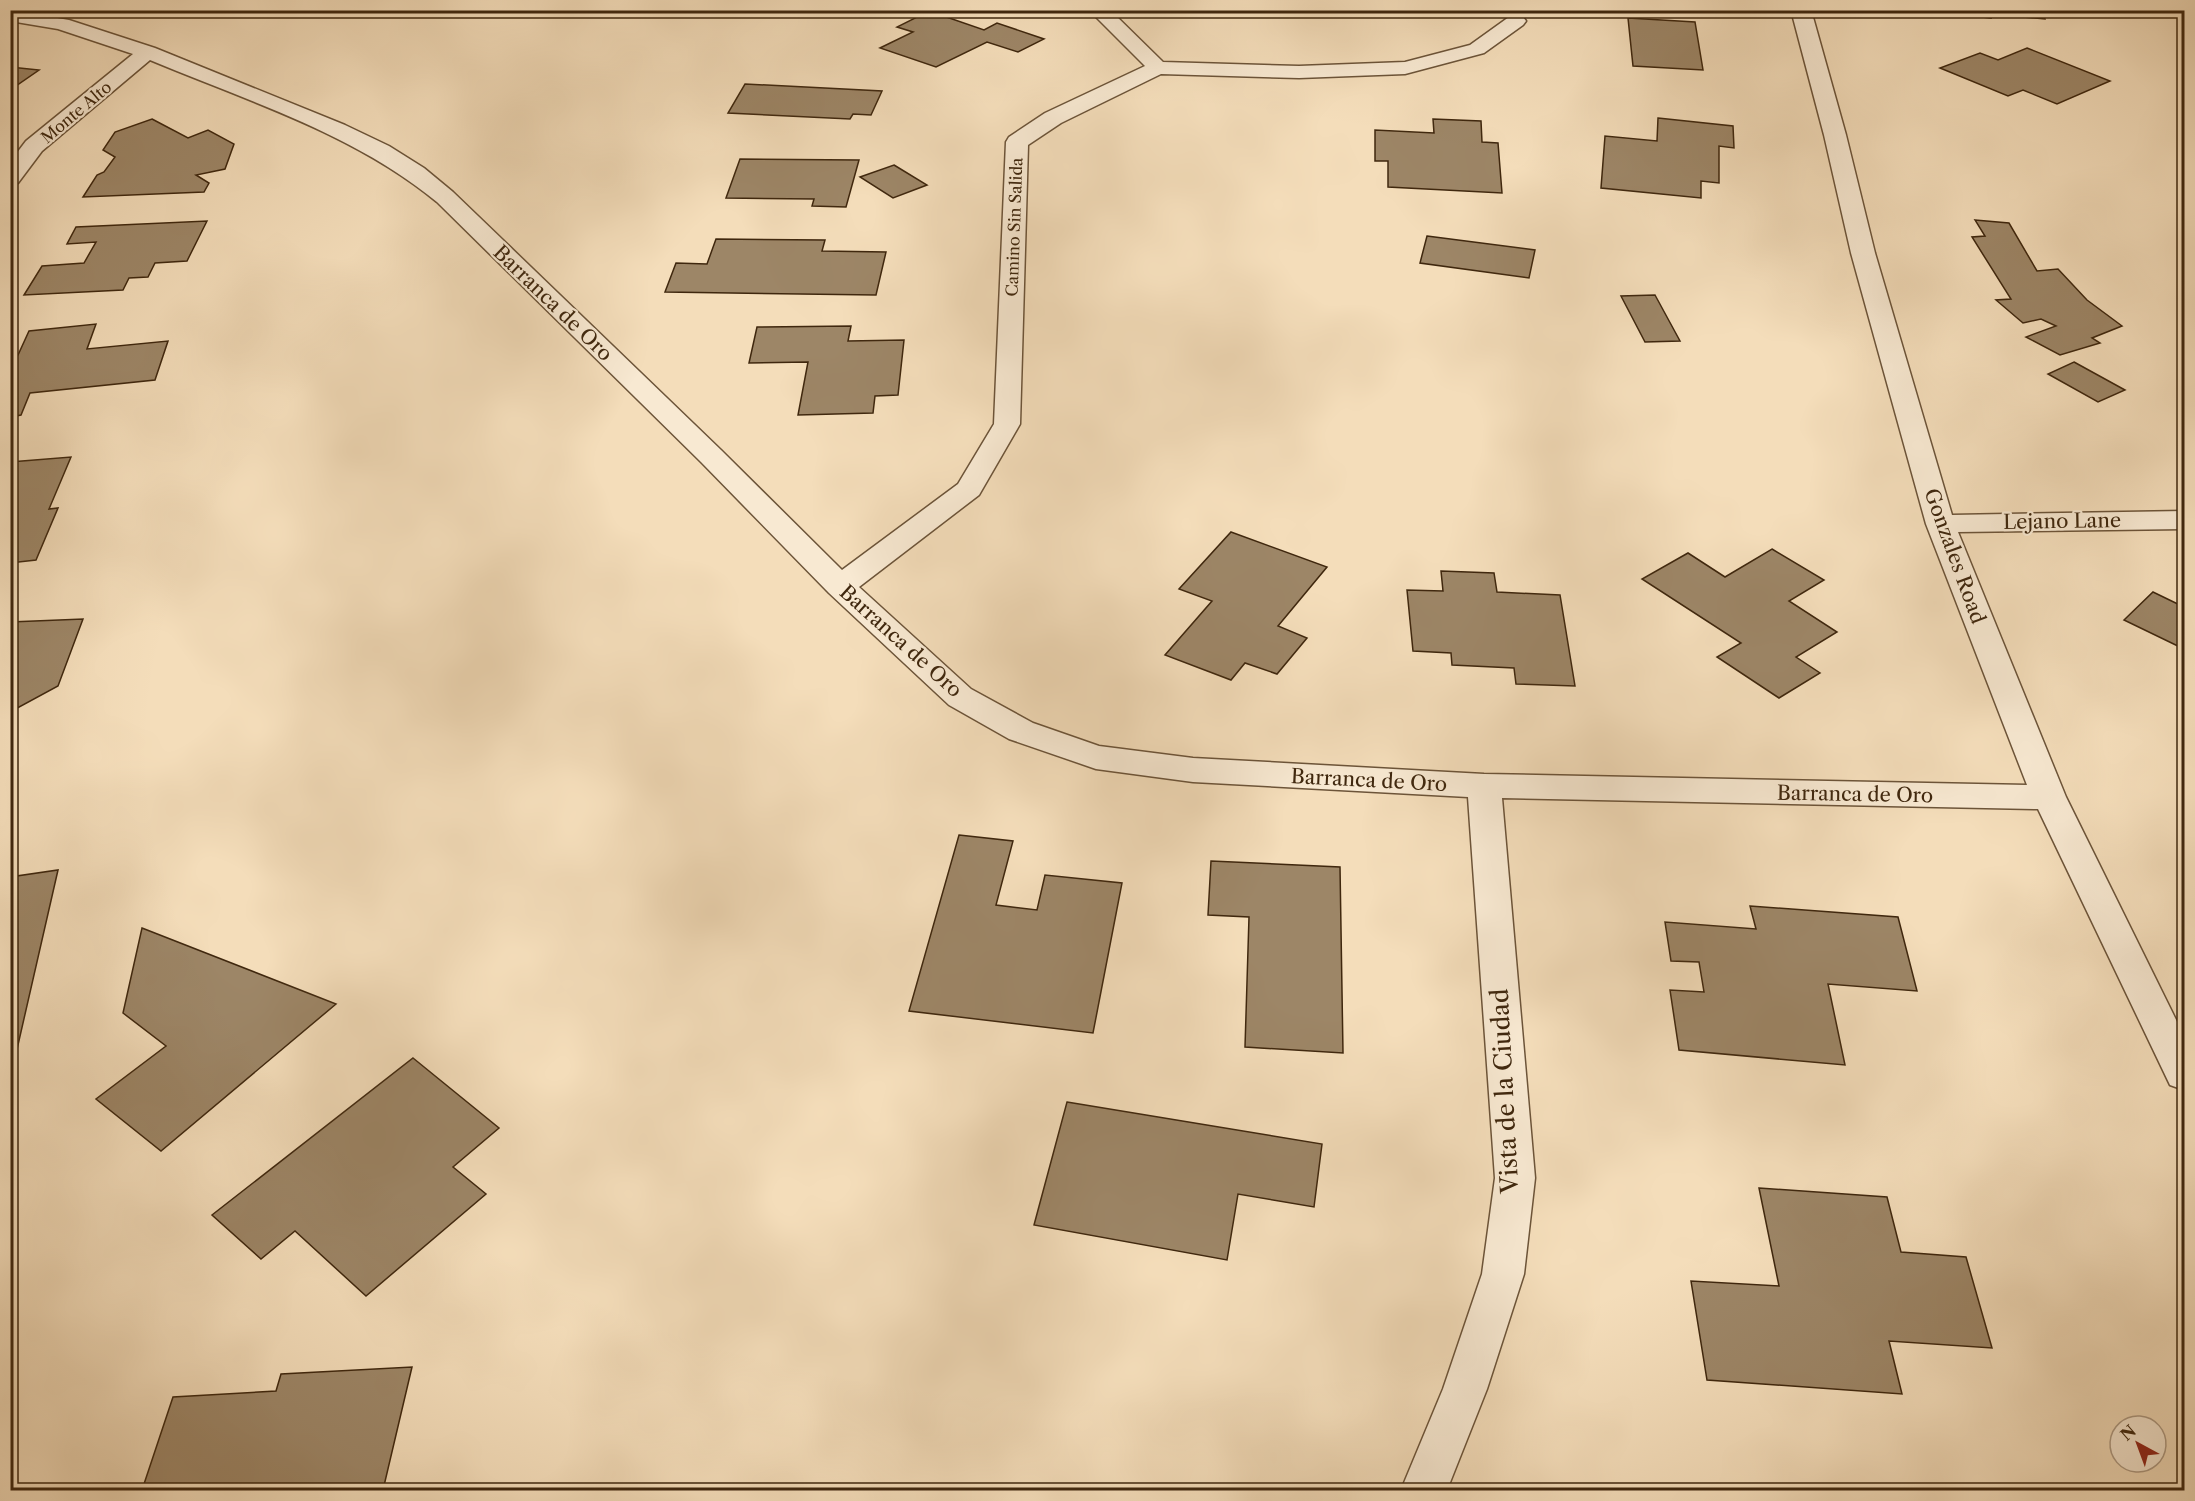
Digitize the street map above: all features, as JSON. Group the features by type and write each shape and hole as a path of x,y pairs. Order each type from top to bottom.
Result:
{"street":[{"path":"1098,10 1158,68"},
{"name":"Gonzales Road","path":"1801,10 1835,135 1863,253 1940,524 2049,797 2184,1074"},
{"name":"Barranca de Oro","path":"10,15 62,24 148,52 337,130 381,151 416,173 445,197 634,381 840,586 960,697 1021,731 1096,757 1193,770 1484,786 2049,797"},
{"name":"Camino Sin Salida","path":"840,586 969,489 1007,423 1017,142 1053,118 1158,68 1299,72 1405,68 1477,49 1516,21"},
{"name":"Monte Alto","path":"10,178 34,146 148,52"},
{"name":"Lejano Lane","path":"1940,524 2004,521 2184,520"},
{"name":"Vista de la Ciudad","path":"1424,1491 1465,1389 1503,1274 1515,1178 1484,786"}],"building":[{"path":"1926,10 2043,10 2045,19 1990,14 1991,18"},
{"path":"929,11 984,30 997,23 1044,39 1018,52 987,42 936,67 880,48 913,32 897,27"},
{"path":"1628,18 1695,22 1703,70 1633,66"},
{"path":"2027,48 2110,81 2057,104 2023,90 2008,96 1940,68 1980,53 1998,60"},
{"path":"10,67 39,70 10,90"},
{"path":"745,84 882,91 871,115 853,114 850,119 728,113"},
{"path":"1658,118 1733,126 1734,148 1719,146 1719,183 1701,181 1701,198 1601,188 1605,136 1657,141"},
{"path":"152,119 188,138 208,130 234,144 225,169 196,175 209,183 204,192 83,197 97,175 104,172 115,157 103,150 115,132"},
{"path":"1433,119 1481,121 1482,142 1498,143 1502,193 1388,187 1388,161 1375,161 1375,130 1434,133"},
{"path":"740,159 859,160 846,207 812,206 814,199 726,198"},
{"path":"894,165 927,185 893,198 860,177"},
{"path":"1975,220 2009,223 2037,271 2058,269 2087,300 2122,326 2092,338 2100,343 2060,355 2026,337 2056,326 2041,319 2023,323 1996,300 2011,299 1972,237 1985,236"},
{"path":"207,221 187,261 155,263 148,277 129,278 123,290 24,295 42,266 84,263 96,242 67,244 76,227"},
{"path":"1427,236 1535,250 1529,278 1420,263"},
{"path":"716,239 825,240 822,251 886,252 876,295 665,292 676,263 707,264"},
{"path":"1655,295 1680,341 1645,342 1621,296"},
{"path":"96,324 87,349 168,341 155,380 30,393 21,415 10,417 10,356 18,355 29,331"},
{"path":"851,326 848,341 904,340 898,395 875,396 873,413 798,415 808,362 749,363 757,327"},
{"path":"2074,362 2125,390 2098,402 2048,374"},
{"path":"71,457 49,509 58,508 36,560 10,563 10,462"},
{"path":"1231,532 1327,567 1278,626 1307,638 1277,674 1245,663 1231,680 1165,655 1212,601 1179,589"},
{"path":"1772,549 1824,580 1789,601 1837,632 1796,657 1820,673 1779,698 1717,657 1741,643 1642,579 1688,553 1725,577"},
{"path":"1441,571 1494,573 1497,592 1560,595 1575,686 1516,684 1514,668 1452,665 1451,653 1413,651 1407,590 1443,591"},
{"path":"2153,592 2184,607 2184,649 2124,620"},
{"path":"83,619 58,686 10,712 10,622"},
{"path":"959,835 1013,841 996,905 1037,910 1045,875 1122,883 1093,1033 909,1011"},
{"path":"1211,861 1340,867 1343,1053 1245,1047 1249,917 1208,915"},
{"path":"58,870 15,1058 10,1059 10,877"},
{"path":"1750,906 1898,917 1917,991 1828,984 1845,1065 1679,1050 1670,990 1704,992 1699,962 1671,961 1665,922 1756,929"},
{"path":"142,928 336,1004 161,1151 96,1099 166,1046 123,1013"},
{"path":"413,1058 499,1128 453,1167 486,1194 366,1296 295,1231 261,1259 212,1215"},
{"path":"1067,1102 1322,1144 1314,1207 1238,1194 1227,1260 1034,1225"},
{"path":"1759,1188 1887,1197 1901,1252 1966,1257 1992,1348 1889,1341 1902,1394 1707,1380 1691,1281 1779,1286"},
{"path":"412,1367 383,1490 142,1490 173,1397 276,1391 281,1374"}]}
